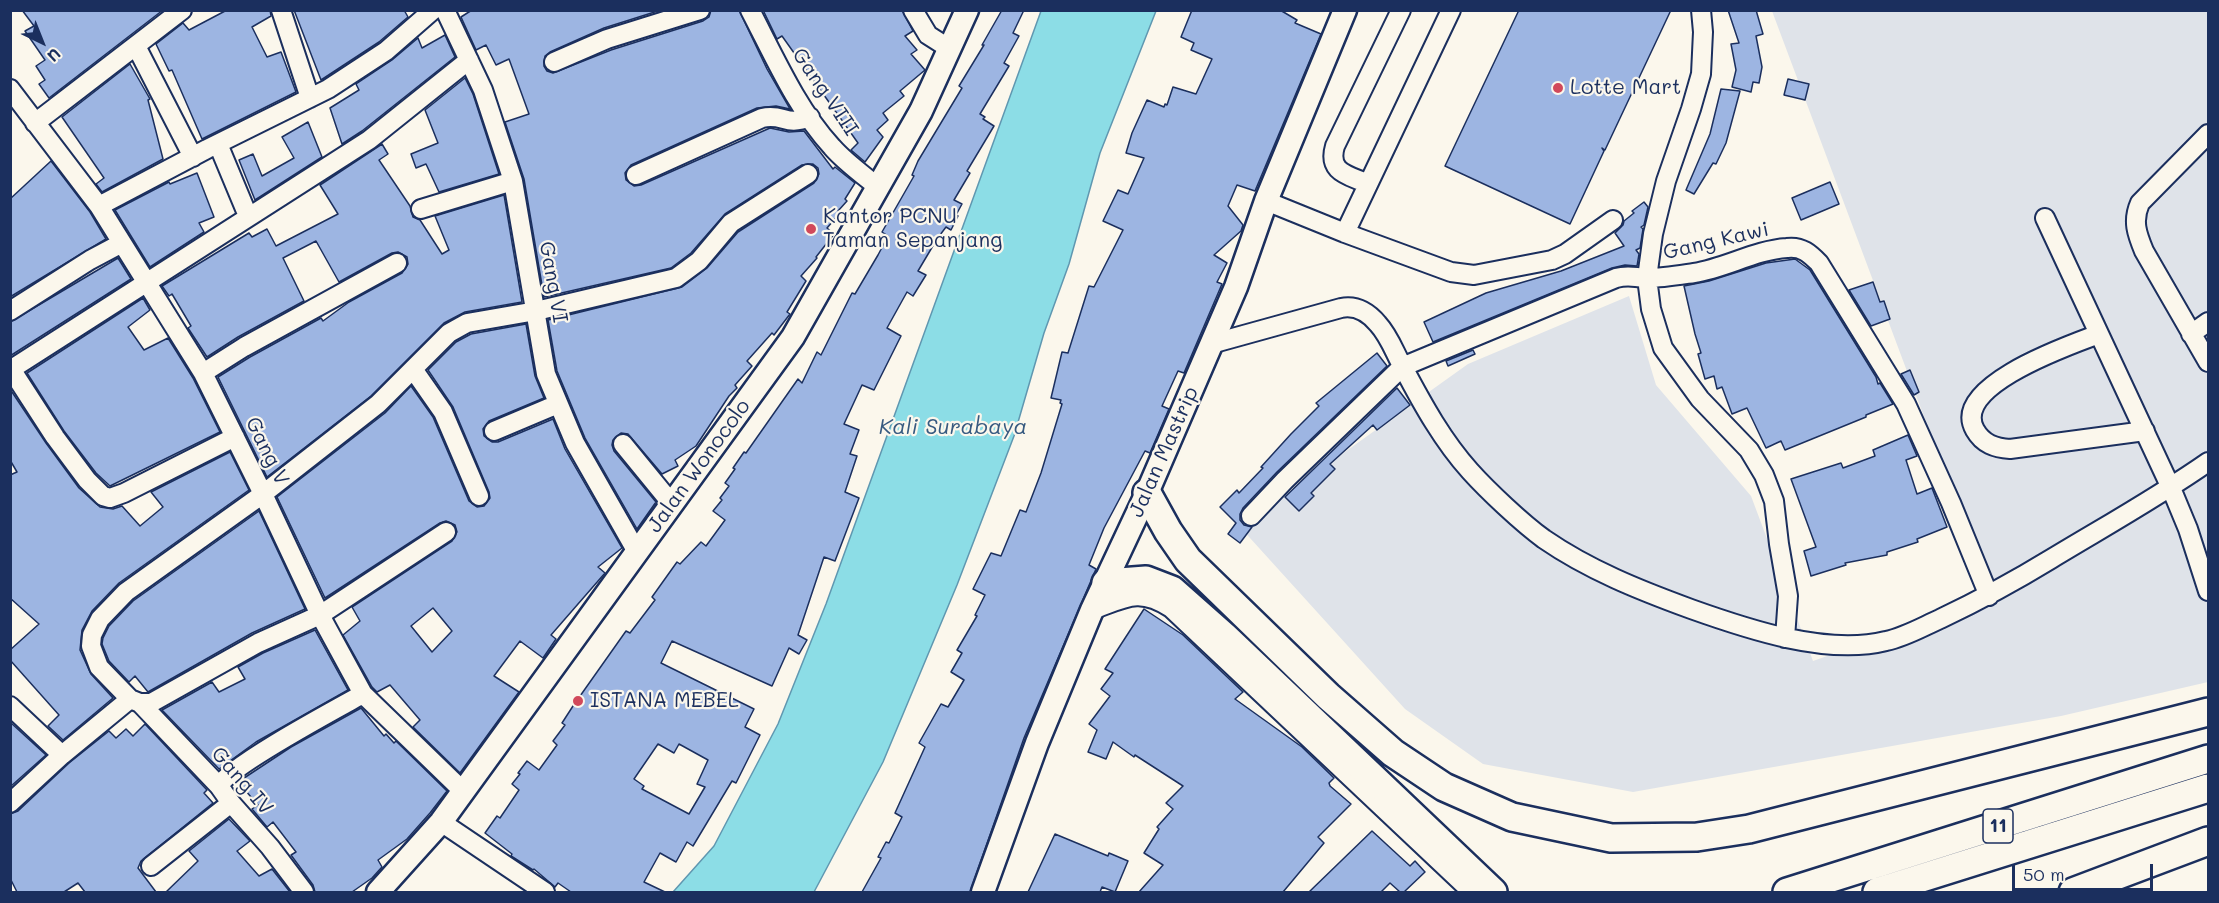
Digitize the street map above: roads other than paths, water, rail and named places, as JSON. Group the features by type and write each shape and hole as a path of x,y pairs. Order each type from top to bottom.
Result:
{"highway":[{"path":"1147,493 1168,531 1188,560 1328,696 1393,753 1444,787 1512,817 1562,828 1611,838 1697,837 1749,829 2208,712"},
{"path":"1106,584 1146,580 1172,590 1224,636 1493,892"},
{"name":"11","path":"1787,892 2208,759"},
{"name":"11","path":"1877,892 2208,788"},
{"path":"2073,892 2208,841"}],"main road":[{"name":"Jalan Wonocolo","path":"382,892 441,822 498,746 793,337 921,111 968,10"},
{"name":"Jalan Mastrip","path":"984,892 1037,743 1092,610 1147,493 1236,287 1266,201 1339,13"}],"street":[{"path":"35,123 182,10"},
{"path":"281,10 310,98"},
{"path":"99,206 328,89 386,51 433,10"},
{"name":"Gang VI","path":"445,10 483,90 513,181 546,374 575,443 638,552"},
{"path":"554,62 607,39 700,10"},
{"name":"Gang VIII","path":"750,10 788,83 810,117 834,149 878,187"},
{"path":"913,10 928,35 950,49"},
{"path":"1368,184 1337,169 1332,162 1332,156 1401,10"},
{"path":"1345,233 1452,10"},
{"path":"1701,10 1703,32 1701,74 1666,181 1653,234 1647,278 1651,309 1663,348 1700,399 1749,450 1764,475 1774,501 1788,596 1785,638"},
{"path":"136,46 193,157"},
{"path":"236,437 124,493 110,498 103,496 87,480 55,437 11,370 146,281 369,140 469,60"},
{"name":"Gang V","path":"10,90 99,206 203,373 236,437 320,615 363,694 463,791"},
{"path":"636,175 762,118 773,116 788,122 798,122 810,117"},
{"path":"2208,134 2140,203 2135,214 2136,232 2144,251 2208,362"},
{"path":"218,144 248,216"},
{"name":"Gang IV","path":"304,892 219,786 99,667 91,646 92,635 100,619 126,592 263,494 378,404 435,345 457,327 468,322 536,311 675,278 699,261 731,223 808,174"},
{"path":"421,209 513,181"},
{"path":"1266,201 1451,272 1474,275 1552,260 1566,254 1613,220"},
{"path":"2045,218 2171,488 2188,529 2208,591"},
{"path":"10,311 90,260 122,243"},
{"name":"Gang Kawi","path":"1251,516 1402,367 1628,274 1647,278 1696,273 1788,247 1809,253 1819,264 1906,404 1951,503 1989,596"},
{"path":"203,373 244,347 397,263"},
{"path":"1211,344 1354,306 1378,323 1388,337 1402,367 1439,429 1470,471 1541,537 1585,565 1634,588 1739,626 1785,638 1850,646 1903,636 1989,596 2171,488 2208,462"},
{"path":"2191,334 2208,322"},
{"path":"2099,334 2035,359 2003,378 1976,400 1970,418 1973,427 1979,437 1989,445 2010,449 2145,431"},
{"path":"413,369 443,412 479,496"},
{"path":"494,431 558,404"},
{"path":"623,444 672,504"},
{"path":"10,803 63,755 135,701 151,703 258,643 320,615 446,532"},
{"path":"1092,610 1134,595 1156,598 1171,608 1472,892"},
{"path":"219,786 223,779 272,747 363,694"},
{"path":"10,706 63,755"},
{"path":"151,866 231,803"},
{"path":"441,822 545,892"}],"water":[{"name":"Kali Surabaya","path":"1041,11 1156,11 1100,153 1069,264 1044,333 1014,436 957,585 883,762 814,892 673,892 714,846 778,724 826,604"}],"place":[{"name":"Lotte Mart","path":"1558,88"},
{"name":"Kantor PCNU Taman Sepanjang","path":"811,229"},
{"name":"ISTANA MEBEL","path":"578,701"}]}
